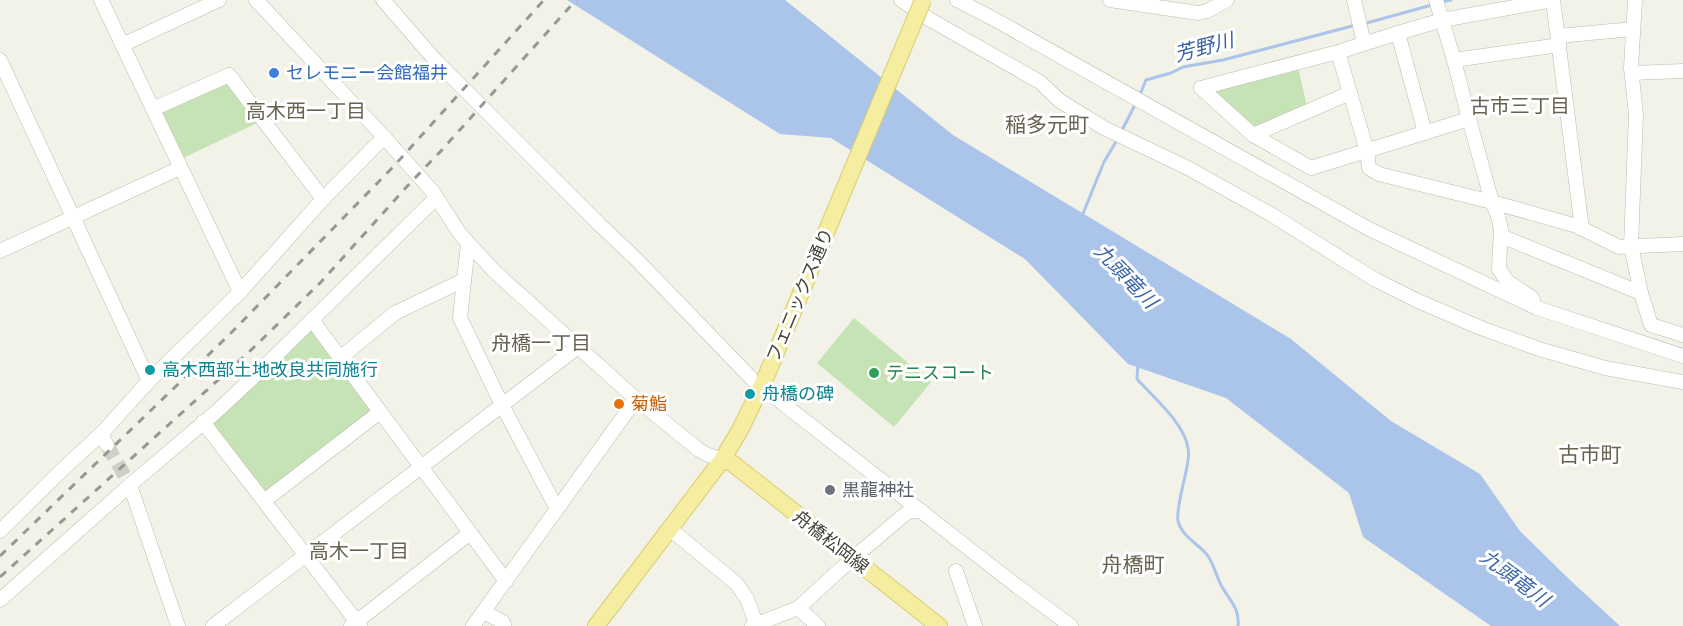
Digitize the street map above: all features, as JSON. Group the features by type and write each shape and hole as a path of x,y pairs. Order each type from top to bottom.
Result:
{"main road":[{"name":"フェニックス通り","path":"596,626 722,460 740,430 764,383 922,0"},
{"name":"舟橋松岡線","path":"722,460 732,463 939,626"}],"street":[{"path":"100,0 240,292"},
{"path":"122,45 219,0"},
{"path":"255,0 433,192 468,244 495,272 636,399 699,450 722,460"},
{"path":"384,0 435,60 635,258 753,380 764,383 1018,587 1071,626"},
{"path":"901,0 929,19 1040,82 1060,101 1104,128 1188,168 1272,215 1374,279 1449,315 1539,349 1594,365 1683,382"},
{"path":"957,0 1369,228 1537,308 1683,356"},
{"path":"1110,0 1170,5 1198,13 1207,11 1227,0"},
{"path":"1354,0 1364,43"},
{"path":"1436,0 1454,60 1468,119 1498,216 1501,229 1499,269 1507,280 1531,297 1537,308"},
{"path":"1468,119 1311,168 1253,135 1201,88 1338,52 1442,20 1553,0 1582,229"},
{"path":"1635,0 1632,73 1636,114 1631,246 1651,326 1683,335"},
{"path":"1454,60 1558,40 1633,29"},
{"path":"1398,33 1425,133"},
{"path":"1338,52 1367,151 1369,168 1379,174 1492,202 1582,229 1619,247 1683,244"},
{"path":"0,60 149,381"},
{"path":"1632,73 1683,71"},
{"path":"153,109 229,75 323,199"},
{"path":"1253,135 1350,93"},
{"path":"0,531 63,469 104,439 149,381 240,292 323,199 384,137"},
{"path":"0,251 180,168"},
{"path":"0,600 261,370 436,198"},
{"path":"1501,236 1641,293"},
{"path":"468,244 460,318 502,405 557,509"},
{"path":"340,358 395,313 464,280"},
{"path":"312,320 506,581"},
{"path":"213,626 578,347"},
{"path":"473,626 636,399"},
{"path":"264,501 380,412"},
{"path":"203,422 356,624 470,533"},
{"path":"130,485 177,626"},
{"path":"670,529 737,584 747,599 755,625 798,608 909,511 922,511"},
{"path":"956,571 975,626"},
{"path":"798,608 818,626"},
{"path":"484,612 503,622 504,626"}],"green space":[{"path":"1298,67 1308,111 1253,135 1204,88"},
{"path":"229,75 259,122 181,159 153,109"},
{"name":"テニスコート","path":"854,318 931,382 894,427 817,363"},
{"path":"312,320 377,414 264,501 203,422"}],"water":[{"name":"九頭竜川","path":"567,0 785,0 953,135 1291,339 1391,421 1480,474 1520,531 1620,626 1491,626 1363,537 1349,493 1226,398 1128,364 1025,259 831,138 780,134"}],"waterway":[{"name":"芳野川","path":"1441,2 1451,0"},
{"name":"芳野川","path":"1363,24 1432,5"},
{"name":"芳野川","path":"1139,97 1146,80 1183,67 1223,60 1356,25"},
{"name":"芳野川","path":"1121,132 1136,103"},
{"name":"芳野川","path":"1082,216 1104,162 1117,140"},
{"path":"1138,363 1137,379 1175,420 1188,448 1188,462 1178,511 1180,527 1210,559 1221,585 1236,609 1238,626"}],"tunnel":[{"path":"107,445 130,485"}],"railway":[{"path":"0,556 231,333 393,167 544,0"},
{"path":"0,577 248,353 321,282 576,0"}],"place":[{"name":"セレモニー会館福井","path":"274,73"},
{"name":"高木西部土地改良共同施行","path":"150,370"},
{"name":"テニスコート","path":"874,373"},
{"name":"舟橋の碑","path":"750,394"},
{"name":"菊鮨","path":"619,404"},
{"name":"黒龍神社","path":"830,490"}],"district":[{"name":"古市三丁目","path":"1520,106"},
{"name":"高木西一丁目","path":"306,111"},
{"name":"稲多元町","path":"1047,124"},
{"name":"舟橋一丁目","path":"541,343"},
{"name":"古市町","path":"1590,454"},
{"name":"高木一丁目","path":"359,551"},
{"name":"舟橋町","path":"1133,564"}]}
